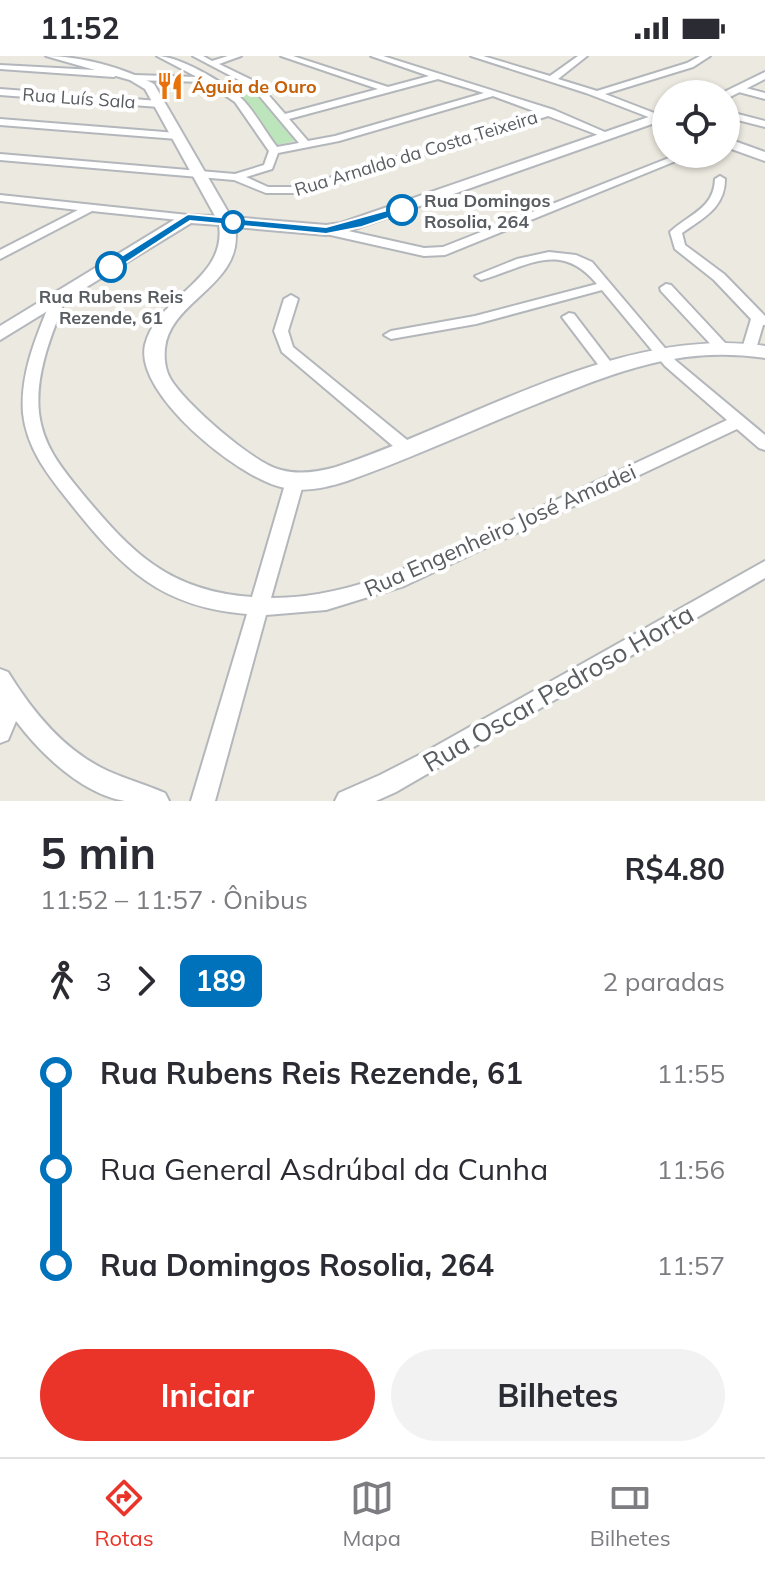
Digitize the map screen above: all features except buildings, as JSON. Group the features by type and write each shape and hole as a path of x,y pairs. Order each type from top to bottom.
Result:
{"street":[{"path":"52,56 134,78 209,80 234,74"},
{"path":"161,56 209,80 238,100 274,151"},
{"path":"197,56 255,85 304,143"},
{"path":"213,63 237,56"},
{"path":"285,56 388,90"},
{"path":"375,56 551,112 609,136"},
{"path":"475,56 652,114"},
{"path":"498,62 507,56"},
{"path":"552,79 583,56"},
{"path":"597,94 690,65 706,56"},
{"path":"670,71 675,60"},
{"path":"0,67 114,74"},
{"path":"740,88 765,75"},
{"path":"285,117 441,76"},
{"path":"134,78 150,87 226,222 229,242 223,261 164,328 155,349 155,365 166,389 233,454 261,472 295,481 317,480 406,448 608,368 662,354 722,348 757,350 762,319 719,277 679,246 675,238 676,232 703,214 719,196 720,179"},
{"name":"Rua Luís Sala","path":"0,92 159,104"},
{"path":"274,151 336,139 493,93"},
{"path":"740,93 765,96"},
{"name":"Rua Arnaldo da Costa Teixeira","path":"0,157 236,177 266,190 301,190 551,112"},
{"path":"740,118 765,124"},
{"path":"0,122 177,136"},
{"path":"326,230 372,220 652,122"},
{"path":"740,147 765,157"},
{"path":"236,177 268,167 274,151"},
{"path":"0,198 326,230 424,252 445,251 653,168"},
{"path":"0,255 92,207"},
{"path":"0,334 188,218"},
{"path":"481,276 559,255 579,259 662,354 765,444"},
{"path":"391,335 476,320 604,286"},
{"path":"666,288 722,348"},
{"path":"291,299 281,331 287,349 406,448"},
{"name":"Rua Engenheiro José Amadei","path":"58,300 32,372 29,409 43,453 89,515 132,560 160,581 202,597 258,608 326,602 382,585 521,524 737,422"},
{"path":"569,317 608,368"},
{"path":"203,801 295,481"},
{"name":"Rua Oscar Pedroso Horta","path":"347,801 435,759 765,569"},
{"path":"0,679 13,701 59,750 96,778 157,801"},
{"path":"0,732 13,701"}],"green space":[{"path":"232,78 260,99 295,141 273,146 240,97 215,82"}],"bus line":[{"name":"189","path":"111,267 188,218 326,230 402,210"}],"place":[{"name":"Águia de Ouro","path":"170,86"},
{"name":"Rua Domingos Rosolia, 264","path":"402,210"},
{"name":"Rua Rubens Reis Rezende, 61","path":"111,267"}]}
